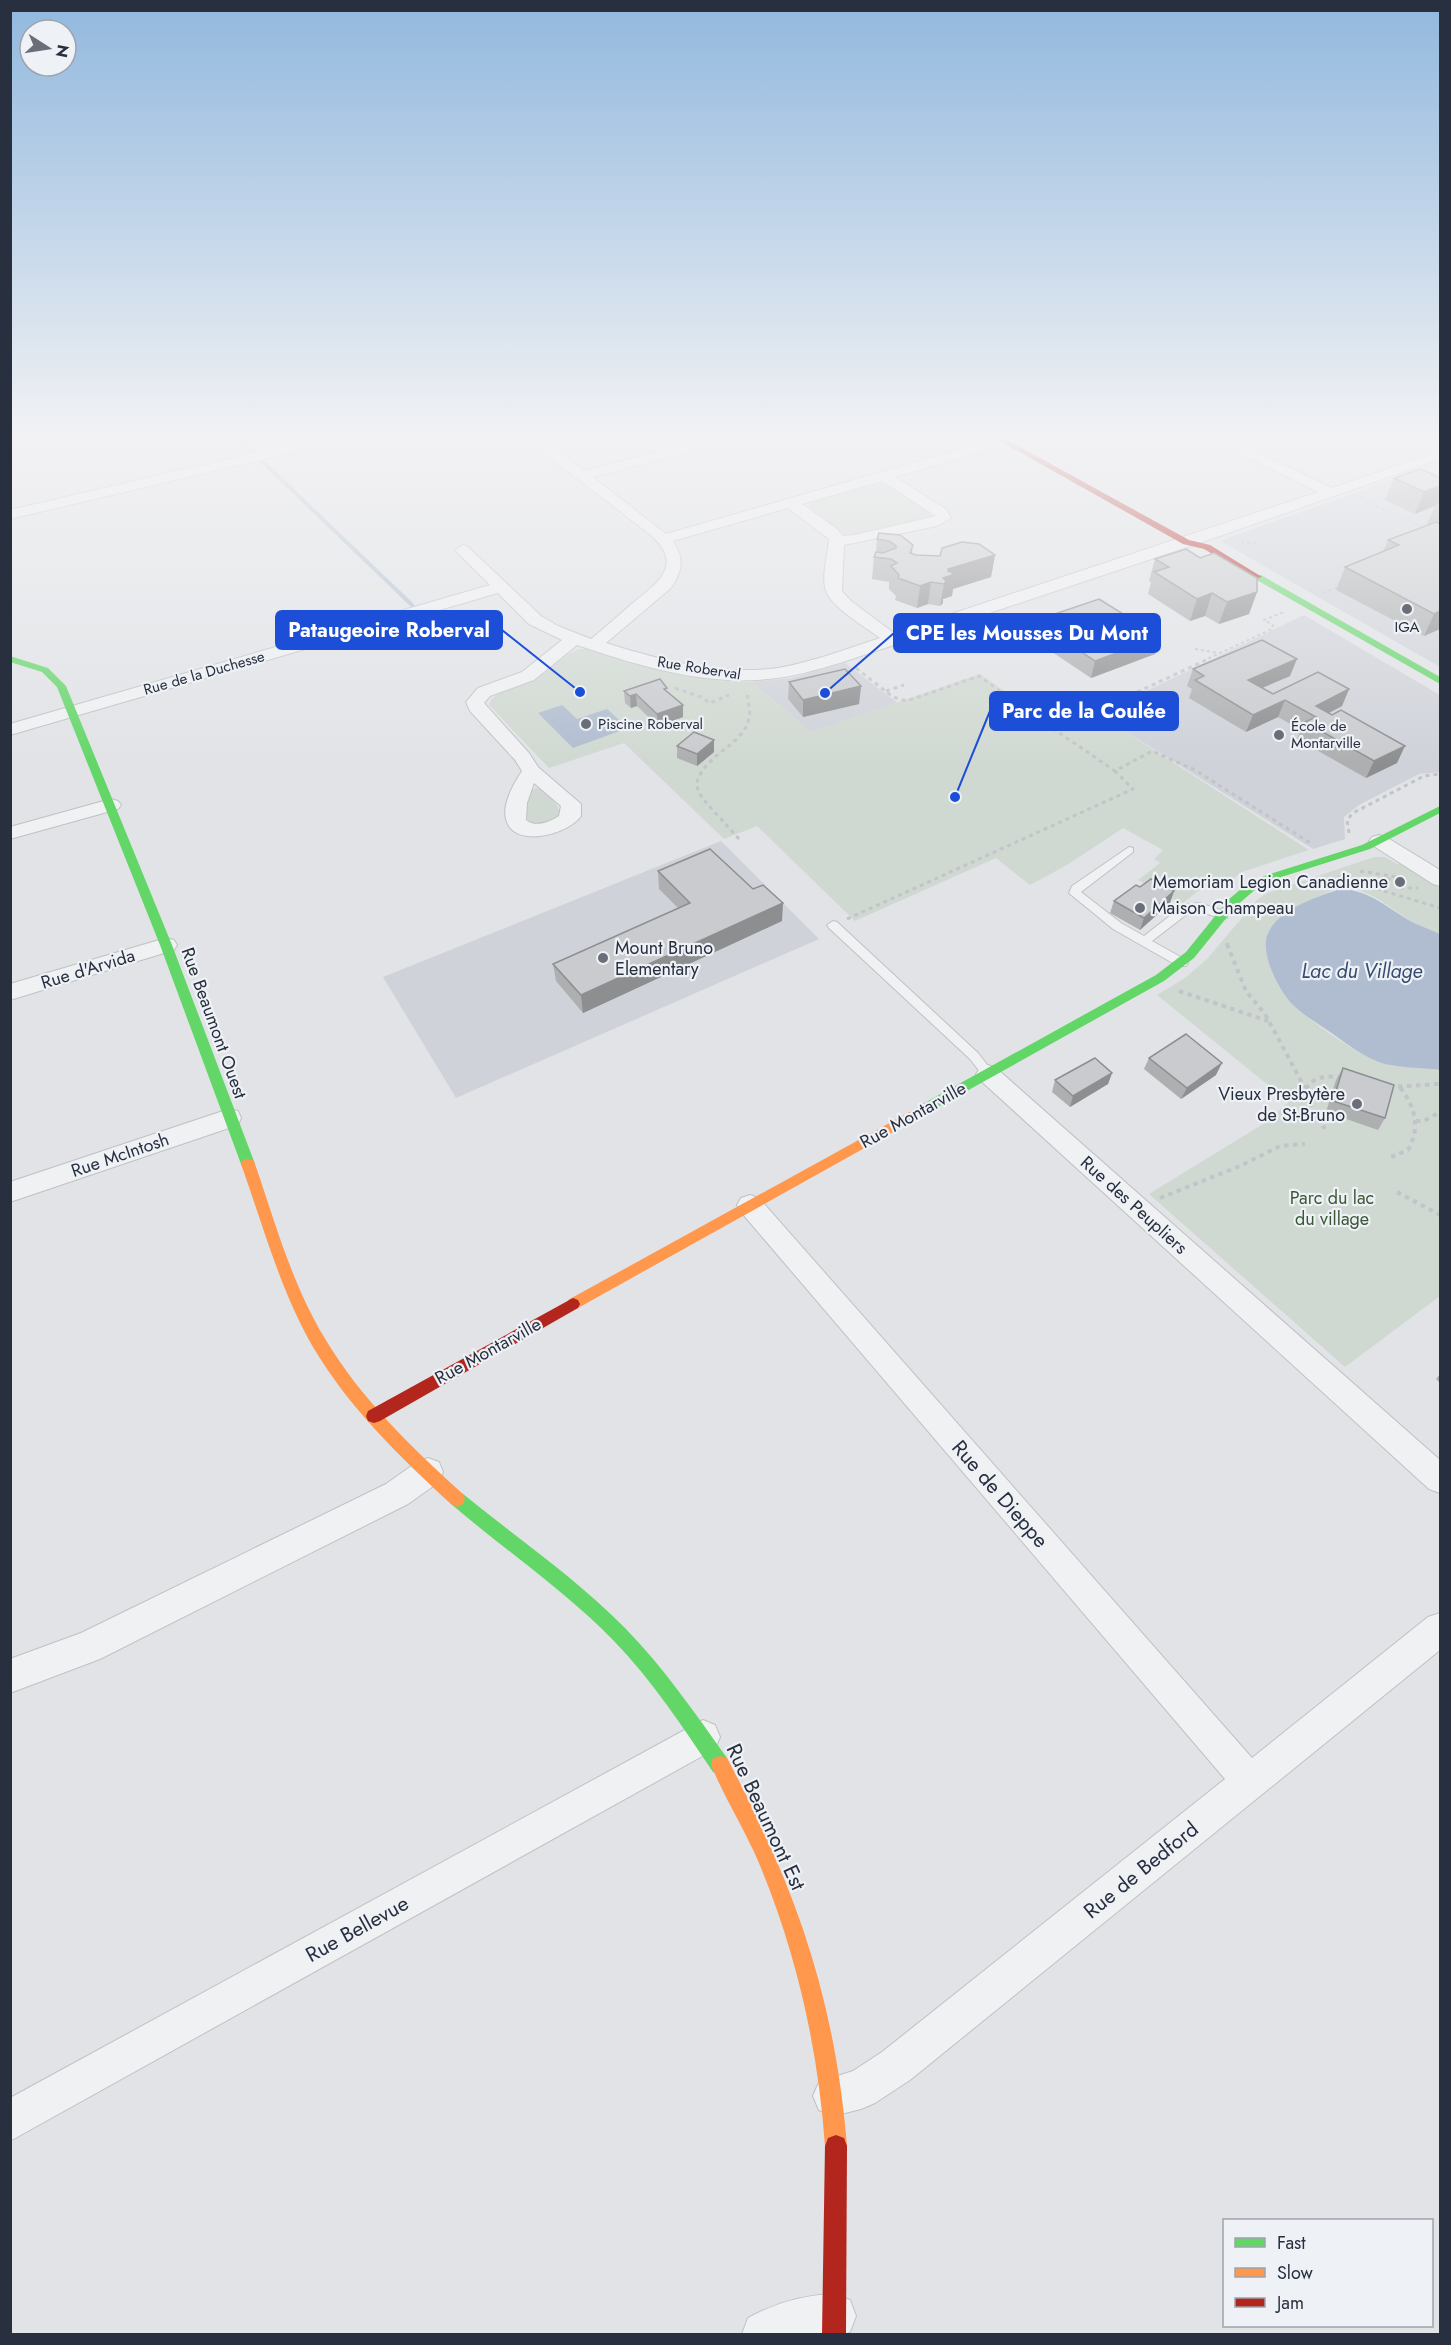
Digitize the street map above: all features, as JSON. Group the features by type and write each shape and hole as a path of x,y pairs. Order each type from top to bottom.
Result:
{"street":[{"path":"595,644 659,590 671,577 675,568 674,556 668,545"},
{"path":"837,545 832,580 834,592 845,604 891,639"},
{"name":"Rue Roberval","path":"463,550 545,627 671,666 745,675 786,671 841,656 1176,545"},
{"path":"1210,545 1310,599 1440,681"},
{"name":"Rue de la Duchesse","path":"10,729 501,587"},
{"path":"531,771 522,757 476,707 476,702 484,692 528,676 575,638"},
{"name":"Rue Beaumont Ouest","path":"10,659 33,664 50,673 61,686 166,945 229,1118 311,1329 374,1416"},
{"path":"10,833 111,805"},
{"name":"Rue Montarville","path":"374,1416 1160,978 1182,963 1242,894 1264,880 1379,841 1440,809"},
{"path":"1379,841 1440,879"},
{"name":"Rue d'Arvida","path":"10,992 166,945"},
{"name":"Rue des Peupliers","path":"988,1074 1440,1479"},
{"name":"Rue McIntosh","path":"10,1192 229,1118"},
{"name":"Rue de Dieppe","path":"750,1205 1250,1782"},
{"name":"Rue Beaumont Est","path":"374,1416 428,1472 608,1623 655,1674 704,1737 723,1767 752,1825 798,1939 822,2026 833,2096 836,2150 834,2325"},
{"path":"10,1676 63,1658 113,1635 397,1494 428,1472"},
{"name":"Rue de Bedford","path":"833,2096 861,2090 896,2066 1440,1629"},
{"name":"Rue Bellevue","path":"10,2121 704,1737"},
{"path":"764,2334 800,2317 834,2325"}],"lane":[{"path":"1129,850 1076,888 1075,893 1108,919 1182,963"},
{"path":"1144,941 1188,908 1199,907 1223,915"},
{"name":"Rue des Peupliers","path":"833,926 974,1056 988,1074"}],"path":[{"path":"1052,728 1101,709 1272,629 1273,625 1264,620 1348,583"},
{"path":"1195,649 1219,653"},
{"path":"833,926 1133,789 1115,771 979,676 907,701 893,697 841,656"},
{"path":"886,691 904,685"},
{"path":"668,690 676,687 682,693 699,694 710,703 729,694"},
{"path":"739,839 702,798 696,785 703,768 745,728 749,714 747,694"},
{"path":"1052,728 1053,705"},
{"path":"1115,771 1152,751 1195,770 1322,850"},
{"path":"1351,868 1386,877 1408,877"},
{"path":"1330,875 1440,908"},
{"path":"1386,877 1401,888 1421,888"},
{"path":"1222,936 1246,991 1269,1021 1306,1090 1307,1101 1325,1129"},
{"path":"1175,988 1269,1021"},
{"path":"1306,1090 1308,1084 1321,1077 1335,1076 1346,1079"},
{"path":"1380,1088 1440,1084"},
{"path":"1391,1157 1408,1150 1417,1132 1408,1096 1399,1086"},
{"path":"1416,1121 1424,1121 1440,1112"},
{"path":"1154,1201 1240,1166 1280,1146 1305,1144"},
{"path":"1397,1192 1440,1215"}],"shaded area":[{"path":"1228,545 1440,545 1440,667"},
{"name":"École de Montarville","path":"1304,615 1440,695 1440,772 1419,774 1359,805 1344,817 1345,839 1313,849 1098,714"},
{"path":"845,663 898,703 811,732 752,682 791,678"},
{"name":"Mount Bruno Elementary","path":"721,841 819,939 456,1098 383,977"}],"green space":[{"path":"579,649 675,674 752,682 811,732 980,674 1041,717 1054,712 1073,725 1098,714 1309,850 1242,872 1218,890 1204,886 1182,904 1138,880 1160,863 1154,859 1163,850 1123,828 1067,865 1030,885 996,858 855,921 757,826 724,839 624,743 549,768 489,705 495,696 536,680 566,656"},
{"path":"536,788 544,791 559,809 557,819 536,823 525,817 528,793"},
{"name":"Parc du lac du village","path":"1374,857 1385,857 1397,864 1401,863 1440,888 1440,934 1414,923 1369,894 1340,889 1321,895 1297,908 1281,918 1267,934 1269,954 1278,984 1285,995 1310,1019 1342,1042 1385,1063 1440,1070 1440,1296 1345,1367 1149,1194 1263,1124 1289,1102 1157,995 1185,978 1207,959 1258,899 1267,893"}],"water":[{"name":"Piscine Roberval","path":"562,705 577,719 607,709 628,728 573,748 538,713"},
{"name":"Lac du Village","path":"1341,889 1352,890 1371,897 1414,923 1440,934 1440,1070 1385,1064 1363,1054 1296,1008 1276,981 1266,950 1268,933 1273,925 1290,910 1321,895"}],"building":[{"path":"913,545 910,553 916,555 940,556 942,548 951,545 981,545 995,555 948,569 955,574 943,578 946,581 944,584 931,582 920,586 898,578 899,575 891,566 897,563 891,559 874,557 876,552 883,553 896,546"},
{"path":"1398,545 1440,545 1440,611 1434,614 1345,567"},
{"path":"1186,549 1200,558 1214,553 1257,578 1257,592 1227,602 1212,593 1197,599 1154,572 1169,567 1155,559"},
{"path":"1099,599 1160,637 1095,661 1034,621"},
{"path":"1262,640 1297,659 1248,680 1273,694 1318,672 1349,689 1316,706 1332,715 1341,710 1405,746 1374,761 1305,722 1316,717 1285,700 1253,715 1195,680 1204,676 1193,669"},
{"path":"845,669 861,686 803,700 789,682"},
{"path":"660,679 667,688 664,689 683,705 657,714 636,694 630,696 624,691"},
{"path":"694,732 714,740 697,754 677,746"},
{"path":"710,849 753,889 763,885 783,903 581,995 553,964 690,903 658,871"},
{"path":"1151,879 1174,891 1144,918 1114,901 1136,885 1140,887"},
{"path":"1186,1034 1222,1063 1187,1088 1149,1058"},
{"path":"1095,1058 1112,1073 1073,1096 1055,1080"},
{"path":"1343,1068 1394,1085 1385,1118 1333,1101"}],"waterway":[{"path":"350,545 412,605"}],"traffic: fast":[{"path":"1258,577 1440,681"},
{"path":"10,659 45,670 61,686 166,945 248,1164"},
{"path":"924,1109 1160,978 1190,955 1232,903 1252,886 1271,877 1366,847 1440,809"},
{"path":"457,1499 574,1593 618,1633 638,1654 681,1708 720,1765"}],"traffic: slow":[{"path":"573,1304 924,1109"},
{"path":"248,1164 288,1277 318,1341 352,1391 371,1414 457,1499"},
{"path":"720,1765 765,1855 800,1949 825,2046 836,2146"}],"traffic: jam":[{"path":"1200,545 1258,577"},
{"path":"374,1416 573,1304"},
{"path":"834,2334 836,2146"}],"place":[{"name":"IGA","path":"1407,609"},
{"name":"Pataugeoire Roberval","path":"580,692"},
{"name":"CPE les Mousses Du Mont","path":"825,693"},
{"name":"Piscine Roberval","path":"586,724"},
{"name":"École de Montarville","path":"1279,735"},
{"name":"Parc de la Coulée","path":"955,797"},
{"name":"Memoriam Legion Canadienne","path":"1400,882"},
{"name":"Maison Champeau","path":"1140,908"},
{"name":"Mount Bruno Elementary","path":"603,958"},
{"name":"Vieux Presbytère de St-Bruno","path":"1357,1104"}]}
